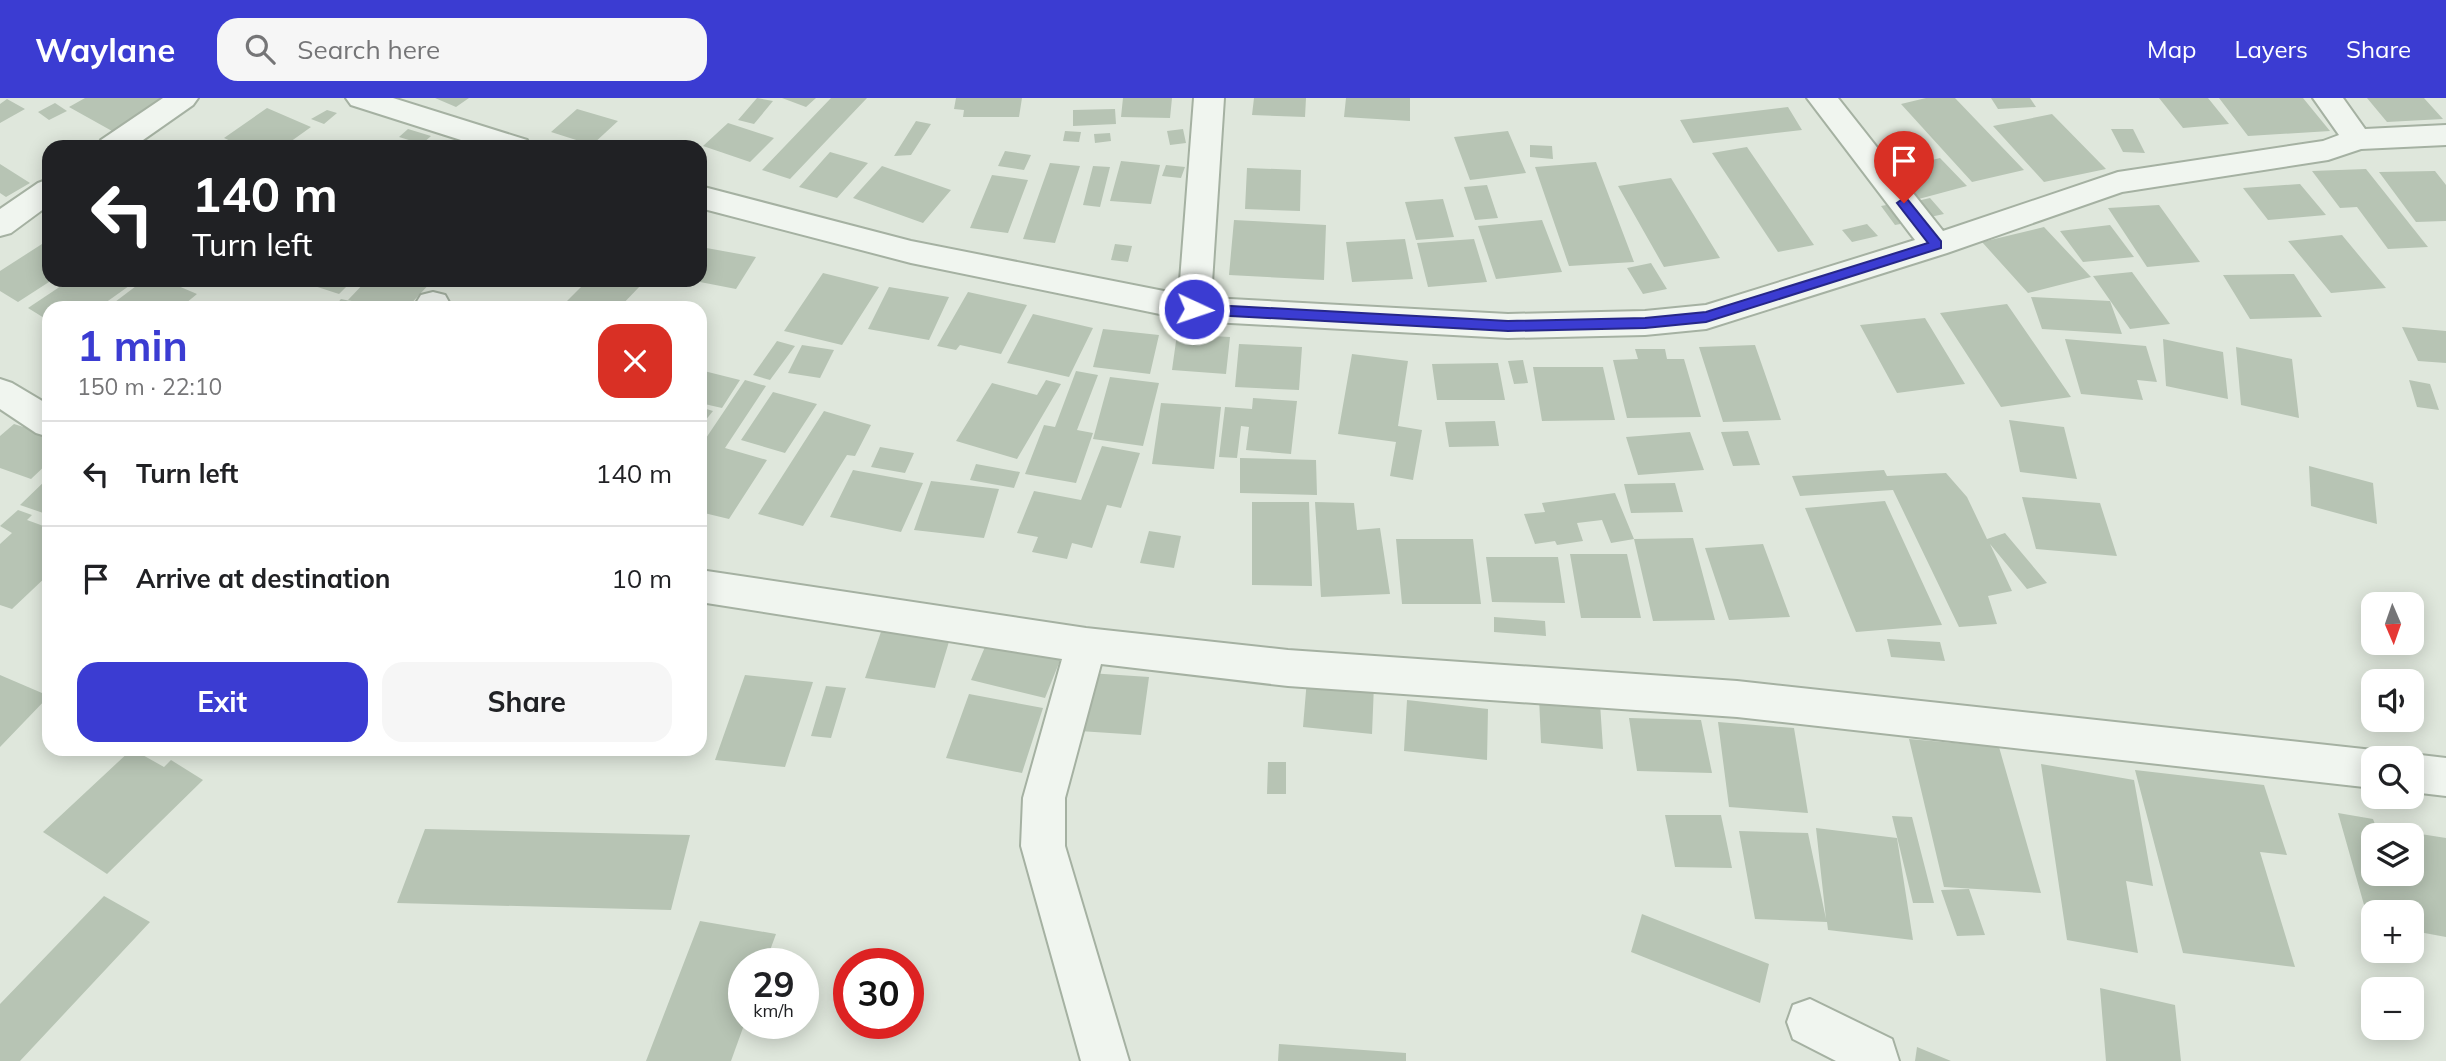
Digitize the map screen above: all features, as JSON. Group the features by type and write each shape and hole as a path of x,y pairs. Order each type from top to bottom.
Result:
{"street":[{"path":"122,140 183,98"},
{"path":"361,98 494,140"},
{"path":"1194,309 1209,98"},
{"path":"1822,98 1936,245"},
{"path":"2328,98 2357,139"},
{"path":"707,199 911,252 1194,309 1508,326 1645,323 1706,317 1936,245 2118,182 2328,149 2357,139 2446,135"},
{"path":"0,225 42,195"},
{"path":"0,392 42,419"},
{"path":"707,587 1086,645 1288,668 1737,699 2361,768"},
{"path":"1086,645 1044,798 1043,846 1105,1061"},
{"path":"2424,774 2446,777"},
{"path":"1811,1022 1875,1056 1875,1061"}],"building":[{"path":"85,98 164,100 112,131 69,107"},
{"path":"435,98 469,98 456,107"},
{"path":"757,98 773,101 754,124 738,120"},
{"path":"782,98 816,98 806,107"},
{"path":"831,98 867,98 790,179 762,170"},
{"path":"956,98 1022,98 1019,117 963,117 964,110 954,109"},
{"path":"1123,98 1172,98 1170,118 1121,117"},
{"path":"1254,98 1306,98 1305,117 1252,115"},
{"path":"1346,98 1410,98 1410,121 1344,117"},
{"path":"1926,98 1955,98 2024,170 1972,182 1901,104"},
{"path":"1991,98 2030,98 2036,107 1998,109"},
{"path":"2159,98 2208,98 2229,124 2183,128"},
{"path":"2219,98 2303,98 2330,131 2248,136"},
{"path":"2367,98 2424,98 2443,119 2387,122"},
{"path":"7,99 25,109 0,123 0,104"},
{"path":"55,103 67,111 49,120 38,112"},
{"path":"1788,107 1802,130 1693,143 1680,120"},
{"path":"267,108 311,127 293,140 224,138"},
{"path":"577,109 618,121 597,140 576,140 551,132"},
{"path":"1115,109 1116,124 1073,126 1073,110"},
{"path":"327,110 337,113 324,124 311,119"},
{"path":"2052,114 2106,169 2044,182 1993,126"},
{"path":"916,121 931,124 911,155 894,156"},
{"path":"728,123 774,138 750,162 707,147 707,142"},
{"path":"408,129 431,136 426,140 399,137"},
{"path":"1183,129 1186,143 1170,145 1167,131"},
{"path":"2111,129 2133,129 2145,153 2123,152"},
{"path":"1065,131 1081,132 1079,142 1063,141"},
{"path":"1508,131 1526,173 1470,180 1454,137"},
{"path":"1110,133 1111,141 1095,143 1094,134"},
{"path":"1530,145 1552,146 1553,159 1530,157"},
{"path":"1747,147 1814,245 1778,252 1712,153"},
{"path":"1005,151 1031,155 1024,170 998,166"},
{"path":"830,152 868,163 837,198 799,187"},
{"path":"1940,158 1967,186 1915,200 1888,171"},
{"path":"1121,161 1160,165 1151,204 1110,201"},
{"path":"1596,162 1634,262 1569,266 1535,167"},
{"path":"1050,163 1080,166 1055,243 1023,239"},
{"path":"0,164 30,183 6,197 0,193"},
{"path":"1166,165 1185,167 1181,178 1162,176"},
{"path":"882,166 951,190 923,223 853,198"},
{"path":"1093,166 1110,167 1100,207 1083,205"},
{"path":"1247,168 1301,170 1300,211 1245,209"},
{"path":"2366,169 2428,247 2388,249 2357,207 2340,208 2312,171"},
{"path":"2435,171 2446,185 2446,221 2416,222 2379,172"},
{"path":"992,175 1028,180 1008,233 970,228"},
{"path":"1671,178 1720,258 1664,267 1618,186"},
{"path":"2300,184 2326,215 2268,220 2243,188"},
{"path":"1487,185 1498,218 1475,220 1464,187"},
{"path":"1930,198 1944,214 1930,217 1917,201"},
{"path":"1443,199 1454,237 1416,240 1405,202"},
{"path":"1897,203 1911,222 1895,225 1881,206"},
{"path":"2159,205 2200,262 2147,267 2108,208"},
{"path":"1234,220 1326,225 1324,280 1229,275"},
{"path":"1542,220 1562,272 1496,279 1478,226"},
{"path":"1867,224 1878,236 1852,242 1842,230"},
{"path":"2110,225 2134,257 2083,262 2060,231"},
{"path":"2044,227 2091,277 2028,293 1982,242"},
{"path":"2342,235 2386,288 2331,293 2288,241"},
{"path":"1405,239 1413,279 1352,282 1346,242"},
{"path":"1474,239 1487,282 1428,287 1417,243"},
{"path":"42,244 42,287 18,302 0,291 0,271"},
{"path":"1115,244 1132,246 1128,262 1111,260"},
{"path":"707,248 756,257 736,289 707,283"},
{"path":"1651,263 1667,289 1643,294 1627,268"},
{"path":"2132,272 2170,324 2130,329 2093,276"},
{"path":"823,273 879,287 842,345 784,331"},
{"path":"2294,274 2322,317 2250,319 2223,275"},
{"path":"60,287 128,287 108,301 42,301 42,317 28,308"},
{"path":"135,287 180,287 197,294 188,301 116,301"},
{"path":"318,287 346,287 339,294"},
{"path":"360,287 426,287 414,301 348,300"},
{"path":"581,287 639,287 626,301 567,301"},
{"path":"889,287 949,297 929,340 868,329"},
{"path":"968,292 1027,305 1001,354 960,345 956,350 937,346"},
{"path":"2031,297 2110,301 2122,334 2042,329"},
{"path":"2007,304 2071,397 2001,407 1940,313"},
{"path":"1033,314 1093,328 1069,377 1007,363"},
{"path":"1925,318 1965,384 1897,393 1860,325"},
{"path":"2402,327 2446,331 2446,363 2418,361"},
{"path":"1103,329 1159,335 1150,374 1093,367"},
{"path":"1177,334 1230,337 1226,374 1172,370"},
{"path":"2065,339 2146,346 2157,382 2137,380 2143,400 2081,394"},
{"path":"2163,339 2223,352 2228,399 2166,386"},
{"path":"777,341 795,346 770,380 753,375"},
{"path":"1239,344 1302,347 1299,390 1235,387"},
{"path":"802,345 834,350 820,378 788,373"},
{"path":"1755,345 1781,420 1723,422 1699,347"},
{"path":"2236,347 2292,359 2299,418 2241,405"},
{"path":"1635,349 1665,349 1667,359 1684,359 1701,417 1627,418 1613,360 1638,359"},
{"path":"1352,354 1408,361 1398,426 1422,430 1413,480 1390,476 1396,442 1338,434"},
{"path":"1523,360 1528,383 1514,384 1508,361"},
{"path":"1498,363 1505,400 1437,400 1432,364"},
{"path":"1533,367 1603,367 1615,420 1542,421"},
{"path":"1076,371 1098,375 1077,430 1093,433 1076,483 1025,474 1044,425 1055,427"},
{"path":"707,372 740,380 722,408 707,405"},
{"path":"1110,377 1159,383 1143,446 1093,439"},
{"path":"745,380 766,386 725,448 767,460 729,519 707,514 707,437"},
{"path":"1046,380 1061,384 1017,459 956,441 992,383 1037,395"},
{"path":"2409,380 2430,384 2439,410 2417,407"},
{"path":"773,392 817,404 785,453 741,440"},
{"path":"1253,398 1297,401 1291,454 1246,450 1249,427 1241,426 1237,458 1219,457 1225,407 1252,409"},
{"path":"1161,403 1221,407 1214,469 1152,464"},
{"path":"824,411 871,425 855,456 847,455 803,526 758,514"},
{"path":"2009,420 2064,427 2077,479 2020,472"},
{"path":"1495,421 1499,446 1449,447 1445,422"},
{"path":"14,424 42,433 42,469 31,479 0,468 0,436"},
{"path":"1748,431 1760,465 1733,466 1721,432"},
{"path":"1690,432 1704,470 1638,475 1626,437"},
{"path":"1102,446 1140,453 1121,508 1107,505 1092,548 1072,543 1067,559 1032,552 1038,537 1017,533 1034,491 1081,500"},
{"path":"880,447 914,453 905,473 871,467"},
{"path":"1240,458 1316,460 1317,495 1240,493"},
{"path":"976,464 1020,472 1014,488 970,480"},
{"path":"2309,466 2373,483 2377,524 2311,506"},
{"path":"853,470 923,483 901,532 830,517"},
{"path":"1884,470 1887,476 1946,473 1967,497 1987,539 2005,533 2047,583 2027,589 1990,544 2012,591 1988,596 1997,624 1959,627 1893,490 1800,496 1792,476"},
{"path":"931,481 999,489 984,538 914,530"},
{"path":"1675,483 1683,512 1631,513 1624,484"},
{"path":"42,484 42,513 20,505"},
{"path":"1615,493 1634,539 1611,543 1602,520 1577,523 1583,541 1557,545 1555,541 1535,544 1524,514 1545,512 1542,503"},
{"path":"2022,497 2100,503 2117,556 2036,549"},
{"path":"1885,501 1942,625 1856,632 1805,508"},
{"path":"1252,502 1309,502 1312,586 1252,585"},
{"path":"1315,502 1354,503 1357,530 1380,528 1390,594 1321,597"},
{"path":"18,510 32,515 27,520 42,525 42,581 12,609 0,605 0,544 12,533 0,526"},
{"path":"1149,531 1181,536 1174,568 1140,563"},
{"path":"1693,538 1715,620 1653,621 1634,539"},
{"path":"1396,539 1473,539 1481,604 1402,604"},
{"path":"1763,544 1790,617 1729,620 1705,548"},
{"path":"1570,554 1627,554 1641,618 1581,618"},
{"path":"1486,557 1558,557 1565,603 1492,602"},
{"path":"1494,617 1545,621 1546,636 1494,632"},
{"path":"883,626 951,635 935,688 865,678"},
{"path":"990,635 1063,653 1045,698 971,680"},
{"path":"1887,639 1940,642 1945,661 1891,657"},
{"path":"1089,673 1149,677 1141,735 1079,731"},
{"path":"0,675 42,693 42,703 0,747"},
{"path":"745,675 813,682 785,767 715,760"},
{"path":"1307,679 1374,685 1372,734 1303,727"},
{"path":"826,686 846,688 831,738 811,736"},
{"path":"969,694 1043,708 1022,773 946,758"},
{"path":"1539,697 1600,703 1603,749 1541,743"},
{"path":"1407,700 1488,709 1487,760 1404,751"},
{"path":"1629,718 1701,720 1712,773 1637,771"},
{"path":"1718,722 1794,728 1808,813 1729,807"},
{"path":"1909,739 1999,747 2041,893 1944,887"},
{"path":"124,756 144,756 164,767 171,760 203,780 107,874 43,832"},
{"path":"1268,762 1286,762 1286,794 1267,794"},
{"path":"2041,764 2134,780 2153,886 2126,881 2138,953 2067,940"},
{"path":"2135,770 2264,785 2287,855 2260,852 2295,967 2183,953"},
{"path":"2338,813 2373,819 2374,823 2361,823 2361,886 2424,886 2424,835 2446,838 2446,937 2424,933 2424,900 2363,900"},
{"path":"1665,815 1721,815 1732,868 1675,867"},
{"path":"1892,816 1912,817 1934,903 1913,903"},
{"path":"1816,828 1897,838 1913,940 1828,930 1827,922 1755,919 1739,831 1808,833 1826,919"},
{"path":"425,829 690,835 671,910 397,903"},
{"path":"1969,889 1985,935 1957,936 1941,890"},
{"path":"104,896 150,922 20,1061 0,1061 0,1004"},
{"path":"1642,914 1769,964 1760,1003 1631,952"},
{"path":"700,921 776,934 771,948 728,948 728,1039 739,1039 731,1061 646,1061"},
{"path":"2100,988 2175,1005 2181,1061 2106,1061"},
{"path":"1279,1044 1406,1053 1406,1061 1278,1061"},
{"path":"1917,1047 1951,1061 1915,1061"}],"route":[{"path":"1194,309 1508,326 1645,323 1706,317 1936,245 1904,203"}]}
